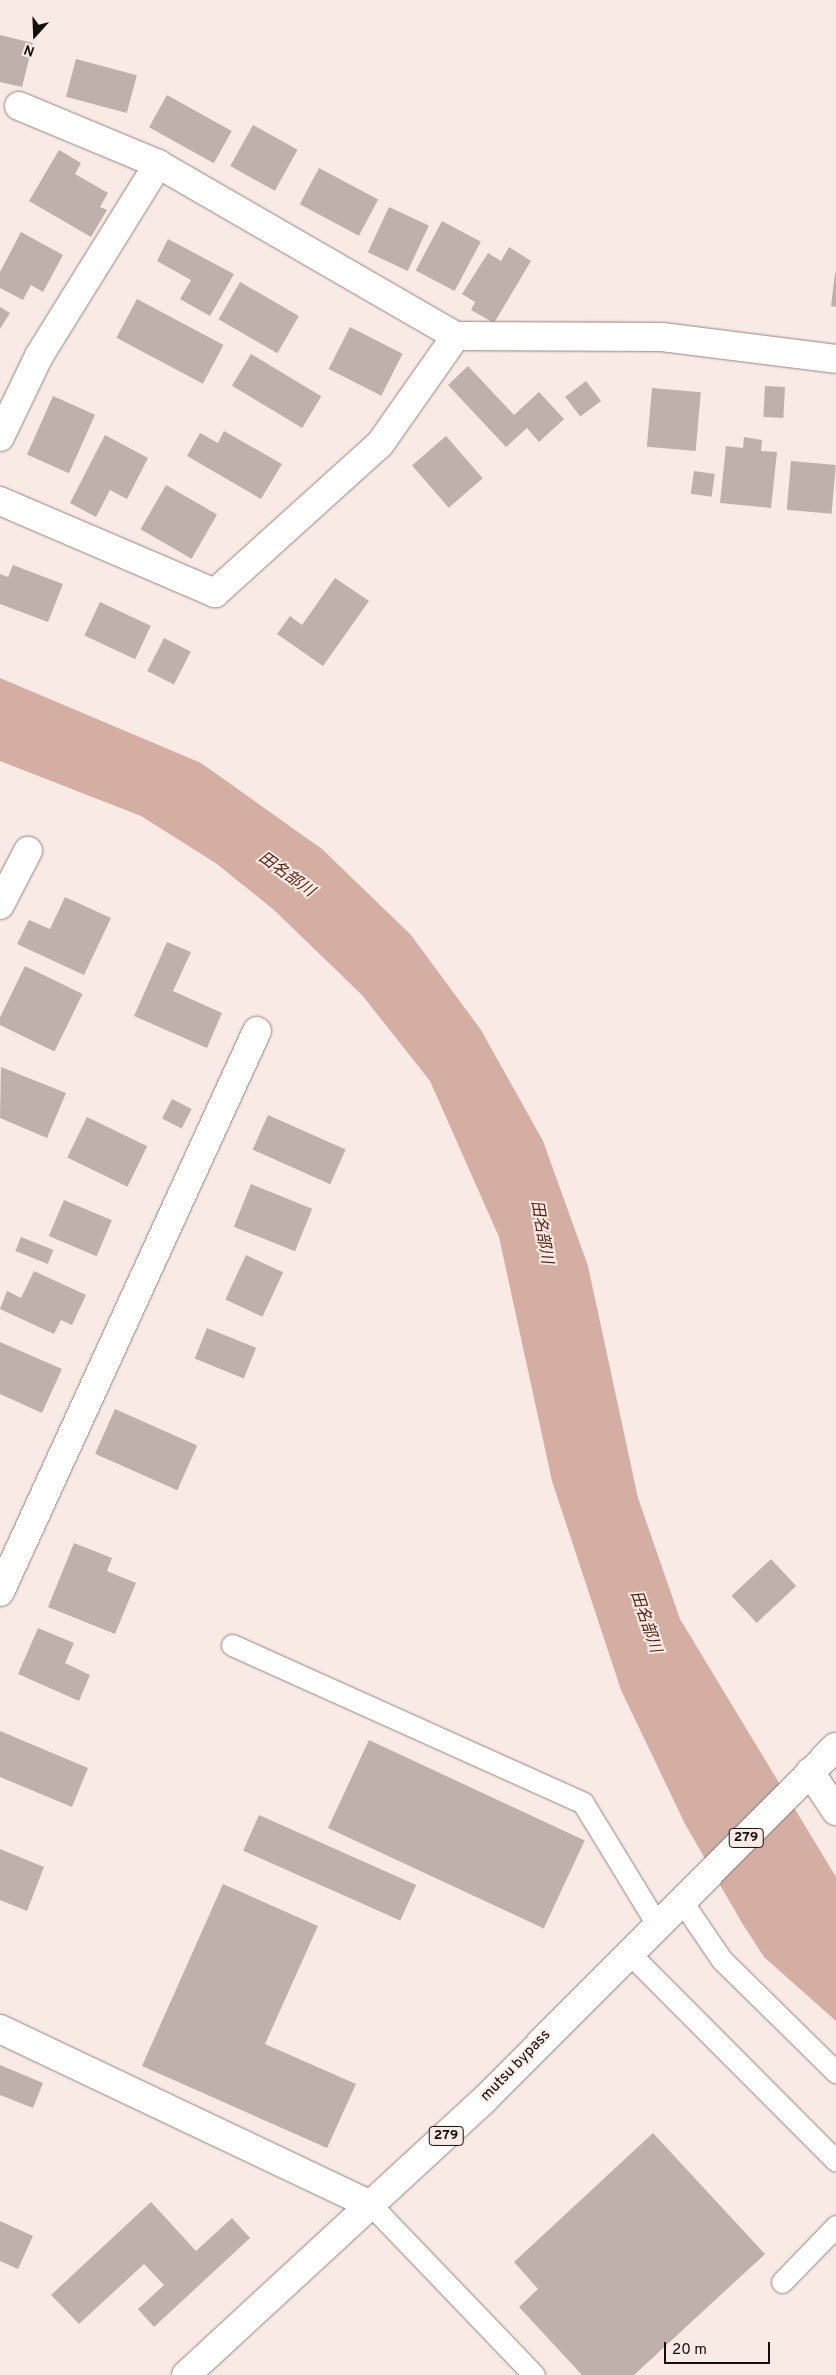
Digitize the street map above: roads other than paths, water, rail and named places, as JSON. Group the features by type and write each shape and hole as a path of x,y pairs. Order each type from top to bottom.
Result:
{"main road":[{"path":"19,106 158,164 456,336 662,337 836,359"},
{"path":"0,437 39,356 158,164"},
{"path":"0,501 215,593 380,444 456,336"},
{"path":"0,905 28,851"},
{"path":"0,1592 256,1031"},
{"name":"mutsu bypass","path":"186,2375 372,2206 836,1747"},
{"path":"803,1781 836,1810"},
{"path":"0,2029 372,2206"}],"lane":[{"path":"232,1645 583,1803 657,1924"},
{"path":"689,1893 722,1960 836,2072"},
{"path":"629,1953 836,2161"},
{"path":"372,2206 534,2375"},
{"path":"782,2282 836,2226"}],"water":[{"name":"田名部川","path":"0,678 201,763 322,849 411,935 481,1030 543,1141 588,1266 638,1498 680,1619 836,1877 836,2021 764,1957 742,1923 685,1824 621,1690 552,1481 499,1237 430,1081 362,995 274,910 217,864 141,816 0,761"}]}
